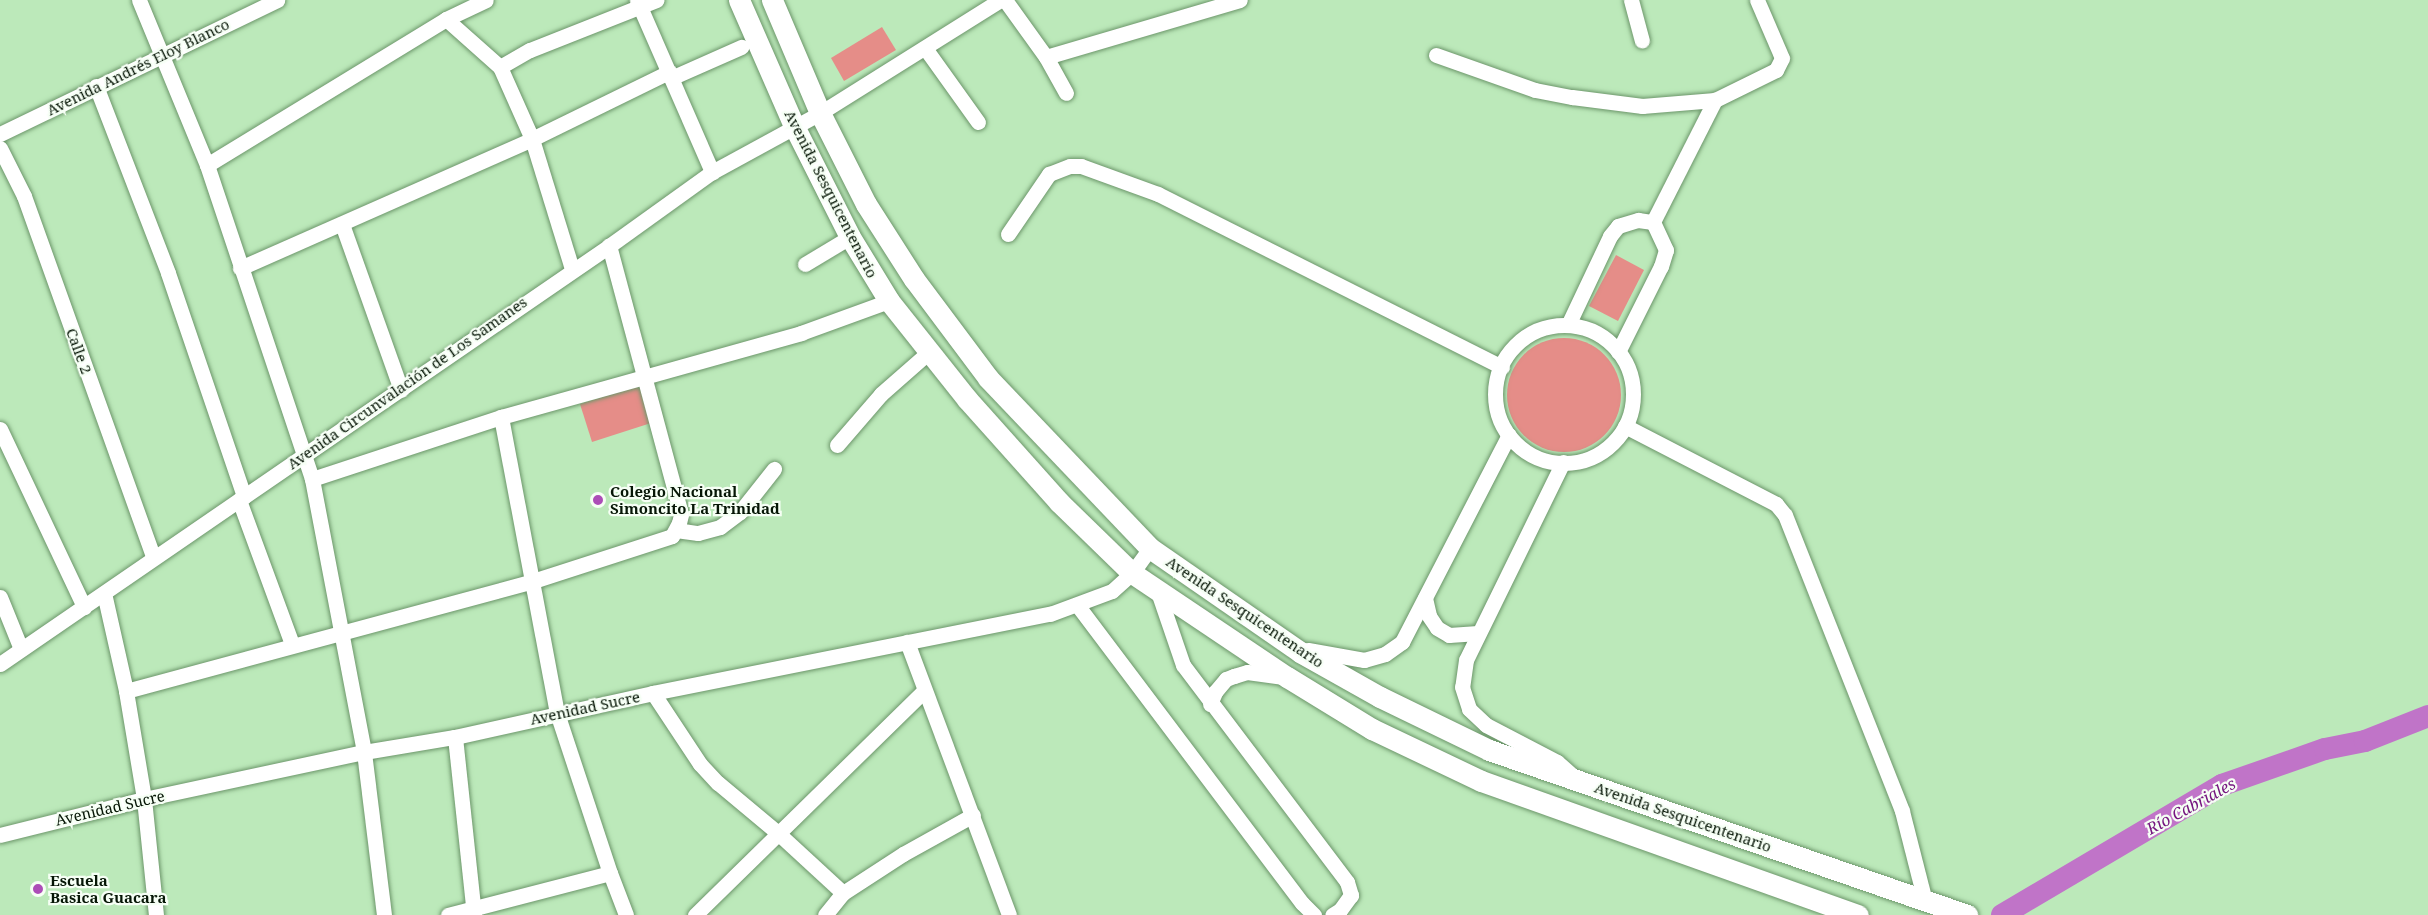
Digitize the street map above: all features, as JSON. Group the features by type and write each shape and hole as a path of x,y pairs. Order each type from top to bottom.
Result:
{"main road":[{"name":"Avenida Sesquicentenario","path":"739,0 795,126 850,237 889,301 967,399 1051,493 1132,573 1287,677 1372,729 1481,781 1858,915"},
{"name":"Avenida Sesquicentenario","path":"772,0 820,113 866,204 914,279 988,378 1150,548 1294,647 1380,697 1490,750 1967,915"}],"street":[{"path":"140,0 207,165 312,479 343,632 364,752 384,915"},
{"name":"Avenida Andrés Eloy Blanco","path":"0,134 277,0"},
{"path":"207,165 446,19 486,0"},
{"path":"500,67 530,50 639,3 656,0"},
{"name":"Avenida Circunvalación de Los Samanes","path":"0,664 153,557 401,390 712,172 820,113 1000,0"},
{"path":"1005,0 1046,57 1066,93"},
{"path":"1046,57 1240,0"},
{"path":"1631,0 1642,41"},
{"path":"1436,56 1535,90 1572,97 1642,106 1714,100 1776,70 1782,58 1758,0"},
{"path":"639,3 712,172"},
{"path":"446,19 500,67 532,140 572,269"},
{"path":"240,268 532,140 670,75 741,47"},
{"path":"925,48 978,122"},
{"path":"96,86 168,273 292,644"},
{"path":"1653,222 1714,100"},
{"name":"Calle 2","path":"0,148 24,196 153,557"},
{"path":"1008,234 1049,174 1070,166 1081,166 1158,194 1502,367"},
{"path":"1568,325 1610,236 1618,226 1638,220 1653,222"},
{"path":"1618,352 1652,286 1666,250 1653,222"},
{"path":"342,224 401,390"},
{"path":"805,264 850,237"},
{"path":"126,691 292,644 532,581 672,536 681,514 609,246"},
{"path":"312,479 501,417 801,333 889,301"},
{"path":"1568,325 1590,330 1610,342 1618,352 1624,360 1632,382 1632,405 1625,426 1612,444 1593,457 1550,462 1529,454 1509,435 1500,420 1495,397 1498,374 1508,354 1524,337 1545,327 1568,325"},
{"path":"837,445 881,394 930,351"},
{"path":"501,417 557,713 626,915"},
{"path":"1625,426 1776,504 1785,515 1902,811 1925,901"},
{"path":"0,429 84,607"},
{"path":"1294,647 1364,660 1385,654 1401,642 1509,435"},
{"path":"1563,462 1478,633 1466,660 1462,687 1469,709 1486,725 1557,762 1581,782"},
{"path":"676,530 698,533 720,527 741,512 774,469"},
{"name":"Avenidad Sucre","path":"0,834 144,799 364,752 455,737 653,693 1050,614 1078,606 1112,591 1132,573 1150,548"},
{"path":"1158,592 1183,664 1210,704 1347,882 1351,895 1340,910 1332,915"},
{"path":"104,593 126,691 144,799 156,915"},
{"path":"0,597 21,649"},
{"path":"1425,598 1429,616 1437,628 1449,635 1478,633"},
{"path":"1078,606 1302,903 1314,915"},
{"path":"907,642 1009,915"},
{"path":"1210,704 1215,692 1226,680 1234,676 1247,672 1287,677"},
{"path":"695,915 924,691"},
{"path":"653,693 700,764 718,783 779,834 843,893"},
{"path":"455,737 473,913"},
{"path":"825,915 843,893 903,854 973,815"},
{"path":"448,915 473,913 610,873"}],"shaded area":[{"path":"882,27 896,50 844,81 831,58"},
{"path":"1616,255 1644,270 1618,321 1589,306"},
{"path":"1564,338 1586,342 1604,355 1617,373 1621,395 1617,417 1604,435 1586,448 1564,452 1542,448 1524,435 1511,417 1507,395 1511,373 1524,355 1542,342"},
{"path":"640,385 651,423 592,442 580,404"}],"waterway":[{"name":"Río Cabriales","path":"2002,915 2222,785 2325,749 2365,741 2428,716"}],"place":[{"name":"Colegio Nacional Simoncito La Trinidad","path":"598,500"},
{"name":"Escuela Basica Guacara","path":"38,889"}]}
